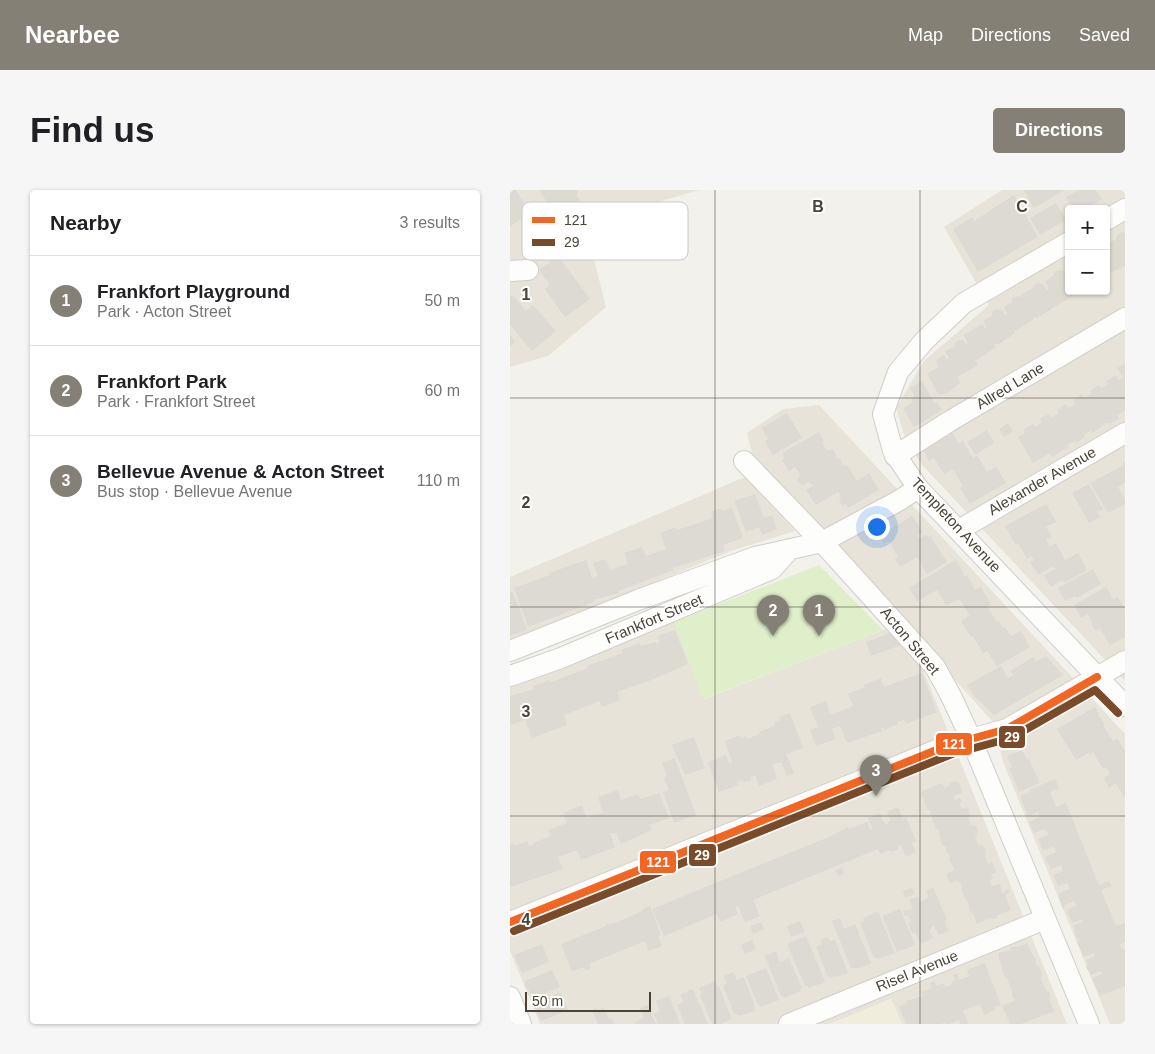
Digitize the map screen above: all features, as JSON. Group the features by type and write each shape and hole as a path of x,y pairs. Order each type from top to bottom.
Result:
{"street":[{"path":"1110,218 1125,209"},
{"name":"Templeton Avenue","path":"1065,244 964,303 925,340 898,372 883,414 893,451 918,488 960,530 1125,706"},
{"name":"Allred Lane","path":"896,456 950,421 1125,318"},
{"name":"Alexander Avenue","path":"960,530 1125,433"},
{"name":"Acton Street","path":"744,461 822,542 935,667 952,696 971,739 1089,1024"},
{"name":"Frankfort Street","path":"510,651 638,600 755,557 822,542 900,500 918,488"},
{"name":"Frankfort Street","path":"510,676 561,658 772,569 790,549"},
{"path":"510,922 949,745 1007,729 1125,660"},
{"name":"Risel Avenue","path":"789,1024 1045,918"},
{"path":"510,997 521,1024"}],"shaded area":[{"path":"510,190 699,190 658,202 522,202 522,260 594,260 606,307 548,356 510,367"},
{"path":"1002,190 1125,190 1125,681 923,466 906,441 896,408 924,361 989,305 944,227"},
{"path":"819,405 1125,734 1125,1024 1110,1024 1003,762 994,723 753,457 747,433 783,409"},
{"path":"745,477 795,531 731,551 510,642 510,577"},
{"path":"674,622 704,699 886,629 921,665 1067,1024 902,1024 891,999 830,1024 540,1024 510,951 510,687"},
{"path":"891,999 902,1024 830,1024"}],"green space":[{"path":"819,565 883,630 703,699 674,622"}],"building":[{"path":"516,190 523,202 522,219 510,226 510,192"},
{"path":"539,190 578,190 579,202 547,202"},
{"path":"1024,190 1065,190 1034,208"},
{"path":"1079,190 1096,190 1102,199 1092,205 1071,205 1066,197"},
{"path":"1014,195 1038,237 978,272 953,229 973,217 974,221"},
{"path":"1056,203 1065,221 1040,235 1030,218"},
{"path":"1122,232 1125,233 1125,266 1110,273 1110,243 1116,239 1117,235"},
{"path":"553,260 561,260 590,299 565,317 545,289 550,285 539,270"},
{"path":"1059,270 1064,271 1065,295 1074,295 1037,318 1034,317 1034,319 1014,331 1015,333 1002,342 994,344 996,347 975,360 978,365 957,377 960,383 947,393 939,395 927,374 939,367 936,360 944,355 947,360 949,358 945,351 954,347 955,343 959,340 963,340 966,344 968,343 964,335 982,324 985,329 987,328 983,321 992,316 992,312 997,309 1002,310 1005,315 1007,313 1004,307 1012,303 1012,299 1017,296 1022,297 1021,295 1033,288 1034,285 1038,283 1043,284 1047,290 1049,289 1045,281 1053,276"},
{"path":"513,295 526,311 533,305 556,331 532,351 510,325 510,297"},
{"path":"510,335 515,342 510,346"},
{"path":"1125,364 1125,411 1117,415 1119,419 1109,424 1108,422 1092,433 1091,430 1084,435 1085,437 1076,443 1075,441 1067,445 1069,447 1052,457 1050,453 1033,463 1018,437 1025,433 1023,430 1033,424 1035,427 1042,422 1040,419 1049,414 1051,418 1059,413 1057,410 1066,404 1068,408 1075,404 1073,400 1082,394 1084,398 1092,394 1090,391 1099,385 1101,388 1108,384 1106,381 1116,375 1119,380 1123,377 1117,368"},
{"path":"922,381 935,404 937,403 942,410 914,427 903,408 911,404 914,395 910,388"},
{"path":"787,413 802,438 773,455 765,441 768,439 762,428"},
{"path":"1008,423 1013,431 1004,437 999,429"},
{"path":"950,428 959,444 963,441 973,458 977,455 987,472 996,467 1006,483 970,504 960,488 963,486 953,469 944,474 934,458 929,461 920,445"},
{"path":"987,430 994,443 975,455 967,442"},
{"path":"819,432 827,451 834,450 837,459 840,459 843,465 848,466 857,481 869,473 879,490 848,508 846,504 842,506 838,492 816,505 806,490 813,486 809,482 804,485 800,484 797,480 800,474 795,467 789,471 782,460 785,459 782,453"},
{"path":"1125,462 1125,483 1118,487 1125,499 1125,504 1108,513 1090,483 1124,465 1123,463"},
{"path":"1089,484 1103,509 1097,512 1100,517 1089,523 1072,493"},
{"path":"755,494 764,518 772,515 777,529 762,535 759,527 746,532 734,501"},
{"path":"1046,504 1056,522 1046,527 1052,537 1046,540 1050,546 1056,543 1065,560 1078,553 1087,570 1064,583 1062,580 1051,587 1044,575 1055,569 1053,566 1038,575 1030,562 1034,560 1031,556 1027,559 1018,543 1015,544 1005,526"},
{"path":"721,508 722,511 732,508 743,538 723,545 725,551 673,568 674,570 618,591 619,593 593,600 594,602 528,627 514,588 586,560 592,578 598,576 593,563 606,559 610,570 628,564 625,553 642,547 646,556 666,549 660,533 675,527 677,530 713,518 711,512"},
{"path":"912,516 923,532 917,535 919,539 926,534 928,537 930,536 947,562 927,574 917,557 900,567 895,559 898,557 889,542 883,543 879,536"},
{"path":"956,560 964,574 962,575 964,577 967,575 975,590 981,587 991,604 987,606 997,622 999,621 1003,628 1005,627 1011,636 1021,631 1030,647 997,666 987,651 983,653 961,621 970,616 960,599 946,605 937,590 917,601 909,588"},
{"path":"1093,569 1101,584 1076,598 1075,596 1065,601 1058,588"},
{"path":"1106,587 1113,599 1118,597 1125,609 1125,637 1110,645 1100,628 1095,631 1088,614 1081,618 1074,605"},
{"path":"513,592 527,630 510,636 510,593"},
{"path":"675,630 688,664 617,692 620,700 602,707 600,701 564,715 567,725 532,738 525,720 510,725 510,696 534,689 533,686 550,680 551,682 588,668 587,666 623,653 621,650 640,643 641,646 655,642 656,644 660,642 657,636"},
{"path":"890,633 901,645 871,656 866,642"},
{"path":"1046,656 1063,675 994,715 974,696 967,685 1001,666 1008,678 1013,675 1011,671 1033,657 1035,662"},
{"path":"922,673 937,712 906,724 904,720 897,722 898,724 884,730 883,727 881,728 882,731 847,743 840,726 832,729 836,739 816,746 810,730 818,727 810,707 826,701 831,715 853,706 848,694 865,687 864,685 881,678 884,687"},
{"path":"1095,707 1113,741 1117,738 1125,751 1125,798 1116,783 1109,788 1104,778 1110,774 1106,767 1103,769 1093,752 1076,760 1057,729"},
{"path":"790,713 803,748 786,754 794,773 787,776 781,762 772,765 777,779 759,786 755,775 750,777 751,780 743,783 743,780 737,782 738,785 719,792 708,762 726,755 729,763 732,762 725,741 740,735 741,738 746,736 747,739 760,734 759,732 776,725 774,722 780,720 779,717"},
{"path":"694,737 705,768 685,775 672,745"},
{"path":"1022,750 1027,760 1029,759 1040,783 1019,792 1009,768 1012,767 1007,756"},
{"path":"675,758 696,815 674,823 663,792 669,790 664,778 667,776 662,763"},
{"path":"1055,779 1059,788 1050,792 1056,807 1066,803 1099,885 1109,881 1112,886 1101,890 1116,926 1125,923 1125,942 1120,944 1122,950 1125,949 1125,986 1100,996 1092,978 1102,974 1101,971 1091,975 1086,967 1088,964 1086,960 1095,956 1094,953 1084,957 1077,942 1080,940 1075,936 1074,925 1083,922 1082,919 1072,923 1067,910 1076,906 1076,904 1074,901 1065,905 1063,909 1058,896 1061,892 1070,889 1067,883 1058,886 1053,875 1063,871 1061,865 1051,869 1045,857 1056,852 1054,846 1043,851 1038,839 1049,835 1045,829 1034,833 1029,822 1040,817 1038,812 1028,816 1020,796"},
{"path":"956,781 960,784 962,793 954,796 955,800 960,798 962,802 959,803 962,809 968,807 971,816 968,817 971,825 976,826 978,830 975,836 978,846 981,844 984,847 988,864 992,862 996,872 991,874 993,878 990,881 992,886 999,884 1002,894 1008,889 1010,892 1005,895 1011,910 998,915 995,919 990,918 977,924 974,915 969,910 969,905 962,892 962,886 957,880 950,883 946,874 955,870 949,860 950,856 946,851 946,847 942,845 938,829 936,829 921,795 922,791 942,783 944,788"},
{"path":"618,790 621,800 638,794 641,799 659,793 669,818 650,825 652,830 621,844 616,833 610,833 615,847 581,860 577,850 558,857 563,869 510,887 510,845 514,844 515,846 527,841 529,846 550,836 548,830 567,823 563,813 582,805 586,818 603,812 598,797"},
{"path":"898,807 903,818 906,817 916,841 912,843 916,852 906,857 901,845 898,846 899,849 880,854 878,849 753,900 760,916 745,922 738,906 735,907 738,914 720,922 717,914 664,936 652,909 831,836 848,827 849,829 867,822 870,830 873,829 868,818 880,813 885,825 888,824 890,820 887,812"},
{"path":"842,867 844,874 838,876 835,870"},
{"path":"933,887 947,920 944,921 949,931 939,935 934,926 931,927 929,930 933,938 921,944 915,932 912,933 908,923 911,922 908,915 905,916 903,911 913,909 909,900 918,896 920,902 929,898 926,891"},
{"path":"912,888 915,894 905,898 903,891"},
{"path":"650,906 661,935 658,936 662,946 649,951 645,941 589,964 591,968 585,971 584,967 572,971 561,944 607,924 615,923"},
{"path":"900,909 915,945 897,952 882,916"},
{"path":"878,911 895,953 877,959 876,957 874,958 860,923 864,921 863,918"},
{"path":"840,918 844,929 855,924 871,963 860,968 851,968 832,921"},
{"path":"800,921 805,932 791,937 787,926"},
{"path":"761,922 764,929 753,934 750,926"},
{"path":"806,936 825,982 808,988 807,985 805,986 787,944"},
{"path":"828,937 830,941 835,940 848,973 837,977 828,977 816,947 822,944 821,940"},
{"path":"752,940 756,949 745,954 741,945"},
{"path":"1027,943 1036,960 1035,964 1040,968 1041,979 1046,991 1049,992 1049,999 1054,1011 1021,1024 1010,1024 1002,1006 1016,1000 1013,998 998,955 1010,950 1011,947"},
{"path":"542,944 549,962 522,973 514,955"},
{"path":"776,951 780,962 789,958 802,988 800,989 801,991 784,998 781,996 765,956"},
{"path":"985,963 1001,1005 994,1007 995,1010 984,1015 980,1004 963,1011 968,1024 960,1024 959,1020 949,1024 946,1024 946,1022 941,1024 906,1024 899,1006 907,1003 906,1001 923,996 921,992 932,988 930,983 934,981 936,986 944,983 945,987 952,984 951,982 955,980 953,975 957,973 959,980 969,976 967,970"},
{"path":"766,968 779,1000 761,1007 760,1004 758,1005 746,976"},
{"path":"552,970 560,987 532,999 528,989 525,987 525,981"},
{"path":"733,972 737,980 744,977 755,1006 755,1011 738,1016 736,1013 734,1014 723,985 727,984 724,976"},
{"path":"715,981 732,1019 720,1024 712,1024 699,988"},
{"path":"693,989 708,1024 685,1024 677,1005 684,1002 680,995"},
{"path":"561,992 568,1010 541,1021 533,1003"},
{"path":"669,996 680,1024 658,1024 654,1014 660,1011 656,1001"},
{"path":"648,1005 656,1024 636,1024 635,1022 644,1018 640,1008"},
{"path":"597,1008 598,1011 604,1008 609,1019 612,1018 614,1024 598,1024 592,1010"}],"transit line":[{"name":"121","path":"510,922 949,745 1007,729 1097,677"},
{"name":"29","path":"514,931 952,754 1011,738 1095,690 1118,713"}],"place":[{"name":"Frankfort Park","path":"773,636"},
{"name":"Frankfort Playground","path":"819,636"},
{"name":"Bellevue Avenue & Acton Street","path":"876,796"}]}
